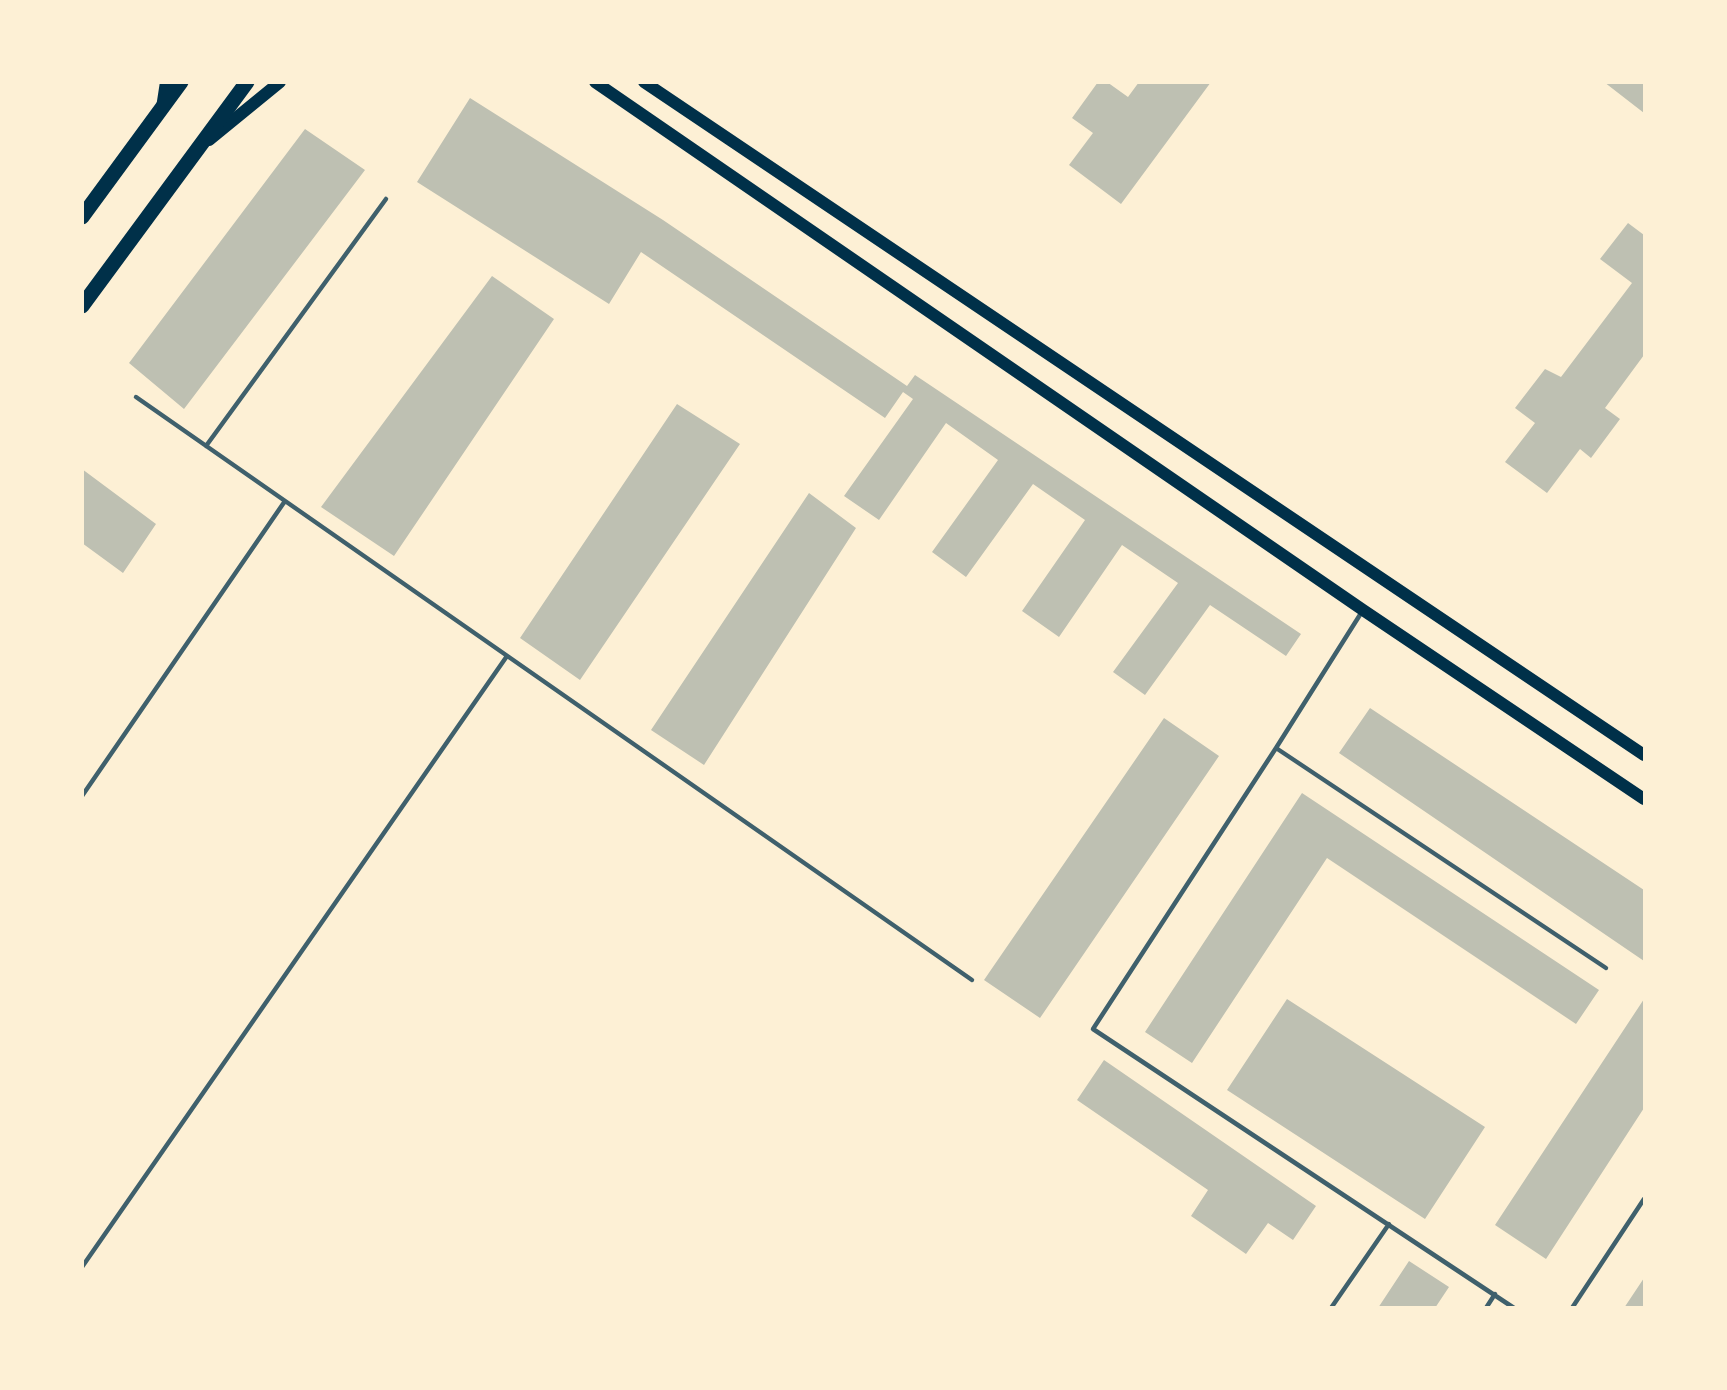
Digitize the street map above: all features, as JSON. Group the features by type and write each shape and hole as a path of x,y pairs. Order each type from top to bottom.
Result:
{"main road":[{"path":"162,108 166,82"},
{"path":"82,217 181,82"},
{"path":"82,306 247,82"},
{"path":"194,152 280,82"},
{"path":"595,82 1363,610 1644,799"},
{"path":"644,82 1644,755"}],"lane":[{"path":"207,446 386,199"},
{"path":"136,397 972,980"},
{"path":"82,796 285,501"},
{"path":"1363,610 1093,1029 1514,1308"},
{"path":"82,1267 507,656"},
{"path":"1276,748 1606,968"},
{"path":"1572,1308 1644,1199"},
{"path":"1331,1308 1389,1224"},
{"path":"1486,1308 1495,1294"}],"building":[{"path":"1098,82 1107,82 1128,97 1139,82 1211,82 1121,204 1069,165 1093,133 1072,118"},
{"path":"1604,82 1644,82 1644,113"},
{"path":"470,98 663,220 907,386 915,375 1301,634 1286,656 1210,605 1145,695 1113,672 1178,583 1122,545 1059,637 1022,611 1085,520 1033,484 966,577 932,552 998,460 946,423 879,520 844,496 913,399 903,392 885,418 641,252 609,304 417,182"},
{"path":"305,129 365,170 184,409 129,363"},
{"path":"1628,223 1644,235 1644,355 1605,408 1620,419 1591,458 1580,449 1547,493 1505,462 1535,423 1515,408 1545,369 1561,377 1632,283 1600,259"},
{"path":"492,276 554,319 394,556 321,507"},
{"path":"677,404 740,444 580,680 520,638"},
{"path":"82,469 156,524 123,573 82,543"},
{"path":"809,493 856,528 704,765 651,730"},
{"path":"1370,708 1644,890 1644,961 1339,753"},
{"path":"1164,718 1219,756 1040,1018 984,980"},
{"path":"1302,793 1599,990 1576,1024 1327,858 1192,1063 1145,1032"},
{"path":"1287,999 1485,1127 1425,1219 1227,1090"},
{"path":"1644,999 1644,1108 1546,1259 1495,1225"},
{"path":"1104,1060 1316,1206 1293,1240 1268,1223 1246,1254 1191,1216 1208,1190 1077,1100"},
{"path":"1409,1261 1449,1287 1435,1308 1378,1308"},
{"path":"1644,1278 1644,1308 1624,1308"}]}
